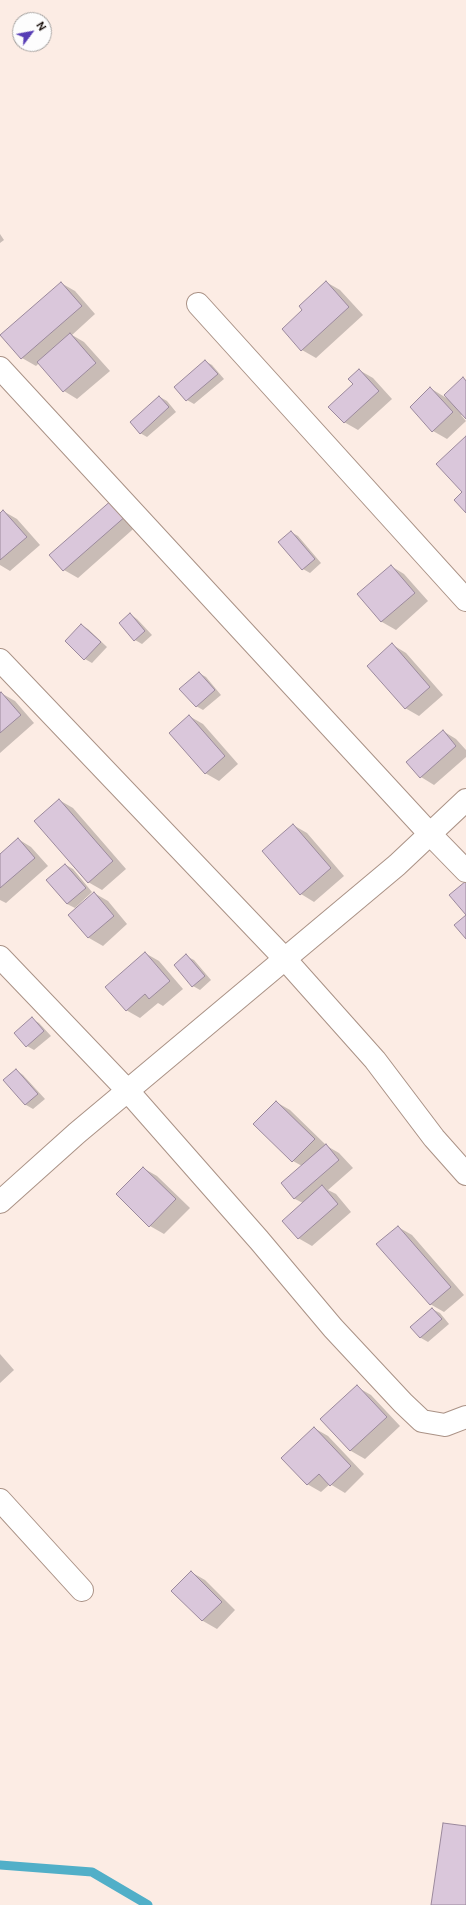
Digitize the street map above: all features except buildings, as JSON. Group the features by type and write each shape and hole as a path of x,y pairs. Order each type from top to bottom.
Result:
{"street":[{"path":"198,304 466,600"},
{"path":"0,368 429,833 466,870"},
{"path":"0,660 285,959 375,1060 434,1138 466,1174"},
{"path":"0,1202 127,1090 397,865 429,833 466,800"},
{"path":"0,957 127,1090 259,1240 333,1328 422,1421 445,1425 466,1417"},
{"path":"0,1500 82,1590"}],"waterway":[{"path":"0,1865 92,1872 148,1905"}]}
